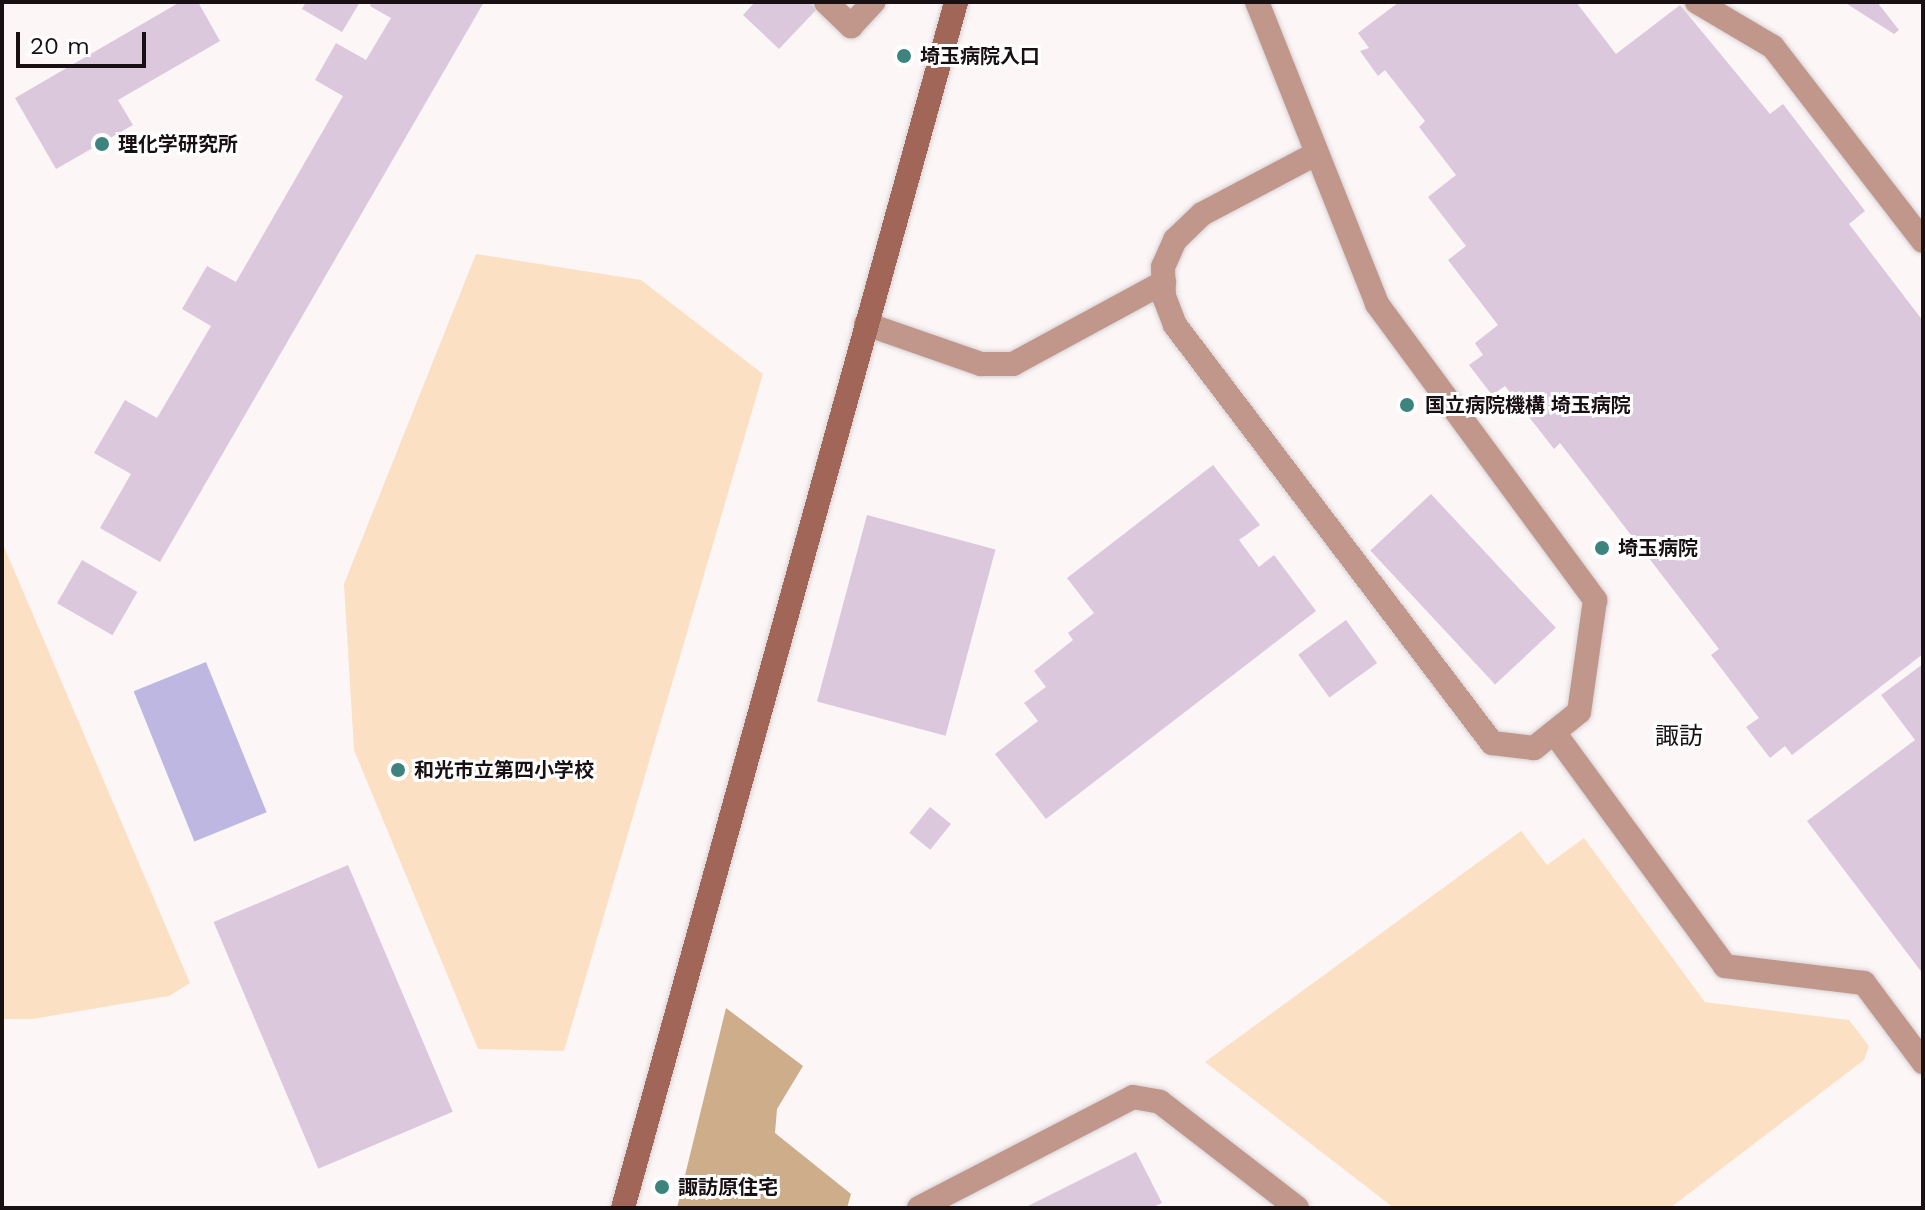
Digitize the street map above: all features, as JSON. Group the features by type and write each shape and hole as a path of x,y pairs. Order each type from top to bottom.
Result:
{"street":[{"path":"623,1208 956,2"}],"lane":[{"path":"826,2 851,26 873,2"},
{"path":"1257,2 1377,304 1595,600 1579,712 1556,735 1534,748 1492,743 1175,325 1163,267 1175,240 1202,214 1316,154"},
{"path":"1697,2 1773,47 1923,241"},
{"path":"866,324 981,364 1013,364 1164,282"},
{"path":"1556,735 1725,966 1864,983 1923,1062"},
{"path":"919,1208 1133,1097 1160,1102 1297,1208"}],"shaded area":[{"path":"476,254 641,280 763,374 564,1051 478,1049 354,750 344,584"},
{"path":"2,542 190,983 169,996 32,1019 2,1019"},
{"path":"206,662 267,812 194,841 134,691"},
{"path":"1521,831 1547,865 1584,838 1705,1002 1849,1020 1869,1046 1864,1060 1670,1208 1394,1208 1205,1062"},
{"path":"726,1008 803,1066 777,1109 775,1133 851,1194 847,1208 677,1208"}],"building":[{"path":"180,2 198,2 220,41 118,100 133,125 56,169 15,98"},
{"path":"306,2 360,2 342,32 302,9"},
{"path":"372,2 484,2 160,562 100,528 131,474 94,453 125,400 157,418 211,326 182,309 207,266 236,282 343,96 315,80 336,43 366,60 391,18 370,6"},
{"path":"755,2 809,2 817,9 779,49 743,15"},
{"path":"1399,2 1576,2 1616,54 1680,5 1770,114 1783,104 1865,211 1849,224 1923,321 1923,654 1792,755 1785,746 1770,758 1746,727 1759,718 1711,655 1719,649 1560,443 1554,449 1505,386 1492,395 1469,365 1483,355 1475,343 1498,325 1448,260 1466,246 1428,197 1456,175 1419,127 1425,121 1385,70 1378,76 1360,51 1369,48 1358,33"},
{"path":"1844,2 1877,2 1899,30 1894,34"},
{"path":"1213,465 1260,525 1239,540 1259,567 1274,555 1316,611 1046,819 995,754 1038,721 1024,703 1046,687 1034,671 1073,640 1068,633 1094,613 1067,578"},
{"path":"1431,494 1556,628 1495,684 1370,551"},
{"path":"867,515 995,549 946,736 817,701"},
{"path":"82,560 137,592 112,635 57,603"},
{"path":"1346,620 1377,663 1329,698 1298,655"},
{"path":"1923,664 1923,974 1807,821 1915,740 1881,695"},
{"path":"930,807 951,824 930,850 909,833"},
{"path":"348,865 453,1112 318,1169 214,922"},
{"path":"1136,1152 1162,1203 1151,1208 1024,1208"}],"place":[{"name":"埼玉病院入口","path":"904,56"},
{"name":"理化学研究所","path":"102,144"},
{"name":"国立病院機構 埼玉病院","path":"1407,405"},
{"name":"埼玉病院","path":"1602,548"},
{"name":"和光市立第四小学校","path":"398,770"},
{"name":"諏訪原住宅","path":"662,1187"}],"district":[{"name":"諏訪","path":"1679,737"}]}
